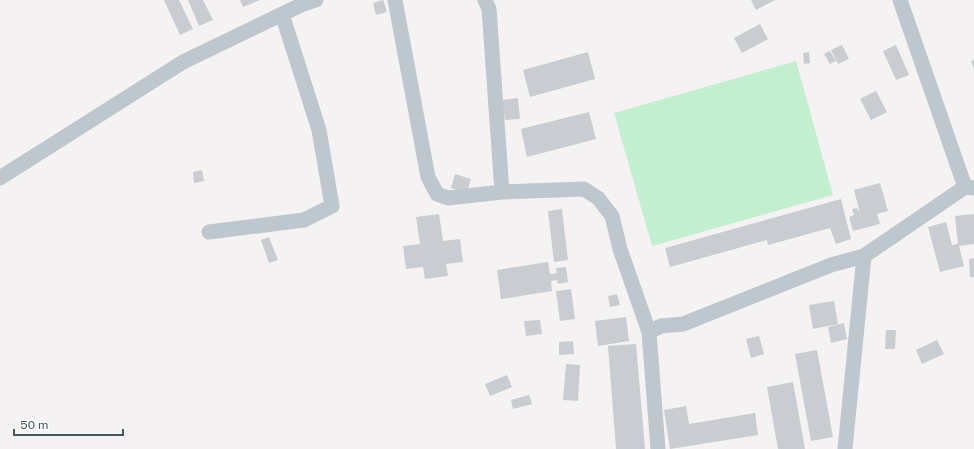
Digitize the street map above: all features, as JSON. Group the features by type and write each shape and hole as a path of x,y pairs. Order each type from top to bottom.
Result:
{"street":[{"path":"0,178 183,62 282,14 316,0"},
{"path":"396,0 431,185 436,194 448,198 502,192 584,189 598,198 612,216 620,249 644,322 649,332 658,449"},
{"path":"485,0 489,9 502,192"},
{"path":"649,332 661,326 683,324 832,265 864,256 969,188 900,0"},
{"path":"209,232 304,220 332,206 319,130 282,14"},
{"path":"845,449 864,256"}],"green space":[{"path":"796,61 833,195 652,246 614,113"}],"building":[{"path":"164,0 179,0 193,29 180,35"},
{"path":"188,0 203,0 213,20 199,26"},
{"path":"240,0 260,0 243,7"},
{"path":"383,0 387,12 376,15 373,3"},
{"path":"751,0 775,0 756,10"},
{"path":"760,24 768,39 742,53 734,38"},
{"path":"842,45 849,59 838,64 831,50"},
{"path":"896,45 909,75 896,80 883,51"},
{"path":"830,51 836,61 830,64 824,54"},
{"path":"588,52 595,79 530,97 523,70"},
{"path":"809,52 810,63 804,64 803,53"},
{"path":"974,60 974,69 971,61"},
{"path":"876,91 887,112 871,120 860,99"},
{"path":"518,98 520,119 505,120 502,100"},
{"path":"589,112 596,139 527,157 521,129"},
{"path":"202,170 204,181 194,183 193,172"},
{"path":"455,174 471,179 467,192 451,188"},
{"path":"880,183 888,211 877,214 880,224 853,231 849,217 854,215 852,209 857,208 860,213 854,190"},
{"path":"841,199 851,239 836,244 830,228 768,245 767,240 670,267 665,248"},
{"path":"562,209 568,260 554,262 548,211"},
{"path":"439,214 443,241 460,239 463,262 446,264 448,276 425,279 423,267 406,269 403,246 420,244 416,217"},
{"path":"974,214 974,244 959,246 964,266 940,272 928,227 946,222 952,245 958,244 955,216"},
{"path":"269,237 278,260 269,263 261,240"},
{"path":"974,258 974,277 970,277 969,259"},
{"path":"548,262 550,274 557,273 556,268 566,267 568,282 558,284 557,280 551,281 552,291 501,299 497,270"},
{"path":"571,289 575,319 560,321 556,291"},
{"path":"617,294 620,305 610,307 608,296"},
{"path":"834,301 838,324 813,329 809,305"},
{"path":"626,317 629,341 598,346 595,321"},
{"path":"540,320 542,334 526,336 524,321"},
{"path":"844,323 847,339 831,343 828,327"},
{"path":"886,330 896,330 895,349 885,349"},
{"path":"759,336 764,354 751,358 746,339"},
{"path":"937,340 944,354 922,364 916,350"},
{"path":"573,341 574,354 559,355 559,342"},
{"path":"636,344 645,449 616,449 608,346"},
{"path":"817,350 833,437 811,441 795,354"},
{"path":"566,364 580,365 578,401 563,400"},
{"path":"507,375 512,387 490,396 485,384"},
{"path":"793,382 805,449 778,449 767,387"},
{"path":"529,395 532,404 513,409 511,400"},
{"path":"686,406 689,424 755,413 758,435 670,449 664,410"}]}
